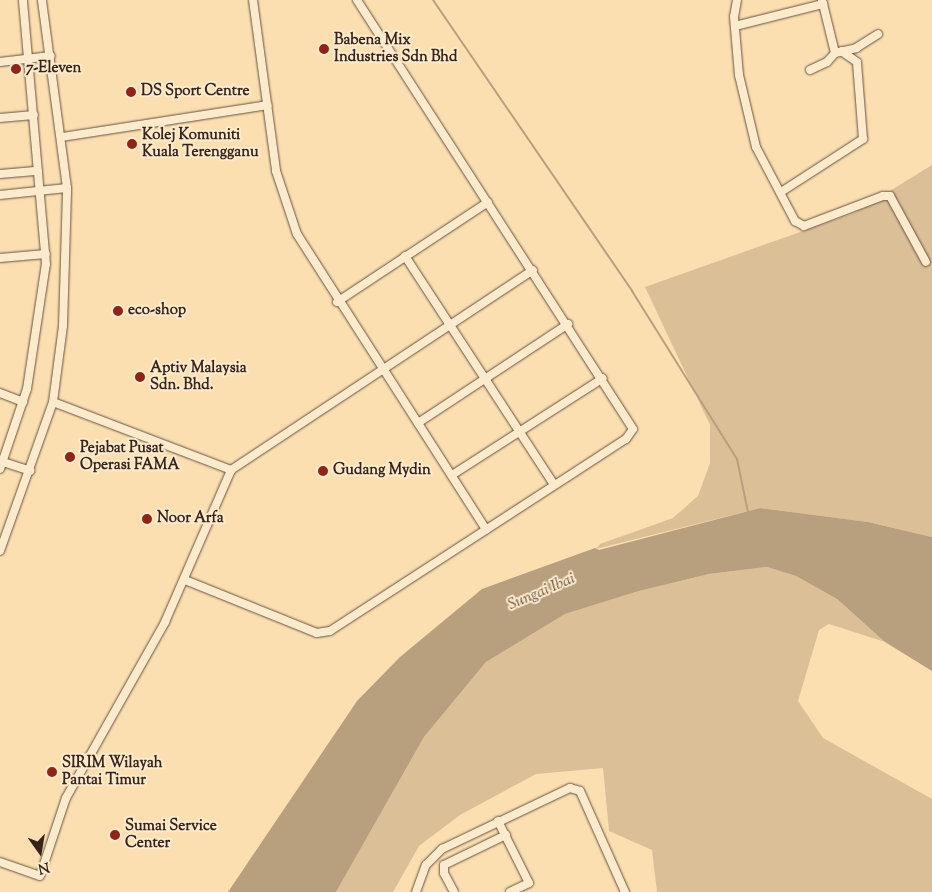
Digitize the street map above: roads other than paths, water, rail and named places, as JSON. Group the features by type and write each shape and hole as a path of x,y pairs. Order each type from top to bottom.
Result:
{"street":[{"path":"23,0 46,254 23,402 1,464 30,471"},
{"path":"0,551 54,402 66,282 67,188 62,137 42,0"},
{"path":"253,0 275,162 284,203 296,234 337,302 452,475 486,530"},
{"path":"185,580 324,633 404,586 631,434 632,423 357,0"},
{"path":"737,0 734,9 739,75 756,147 795,220 804,226 882,196 890,196 926,262"},
{"path":"735,26 823,2 838,52 856,62 863,139 781,192"},
{"path":"810,70 827,62 838,52 856,48 878,34"},
{"path":"0,62 51,56"},
{"path":"62,137 268,105"},
{"path":"0,118 34,115"},
{"path":"0,174 38,171"},
{"path":"0,195 40,185 67,188"},
{"path":"337,302 488,202"},
{"path":"0,258 46,254"},
{"path":"405,256 554,485"},
{"path":"0,862 40,876 66,798 165,622 185,580 231,470 533,270"},
{"path":"418,423 568,324"},
{"path":"452,475 603,378"},
{"path":"0,394 23,402"},
{"path":"54,402 231,470"},
{"path":"416,892 428,862 442,849 563,790 580,791 625,892"},
{"path":"498,821 529,883 510,892"},
{"path":"454,892 444,873 444,865 506,835"}],"water":[{"name":"Sungai Ibai","path":"760,508 868,522 932,537 932,671 885,642 837,599 796,576 767,567 709,574 639,591 565,614 486,662 424,737 336,892 228,892 357,701 400,657 482,589 595,548 599,550"}],"waterway":[{"path":"433,0 632,291 737,459 748,512"}],"place":[{"name":"Babena Mix Industries Sdn Bhd","path":"324,49"},
{"name":"7-Eleven","path":"16,69"},
{"name":"DS Sport Centre","path":"131,92"},
{"name":"Kolej Komuniti Kuala Terengganu","path":"132,144"},
{"name":"eco-shop","path":"118,311"},
{"name":"Aptiv Malaysia Sdn. Bhd.","path":"140,377"},
{"name":"Pejabat Pusat Operasi FAMA","path":"70,457"},
{"name":"Gudang Mydin","path":"323,471"},
{"name":"Noor Arfa","path":"147,519"},
{"name":"SIRIM Wilayah Pantai Timur","path":"52,772"},
{"name":"Sumai Service Center","path":"115,835"}]}
